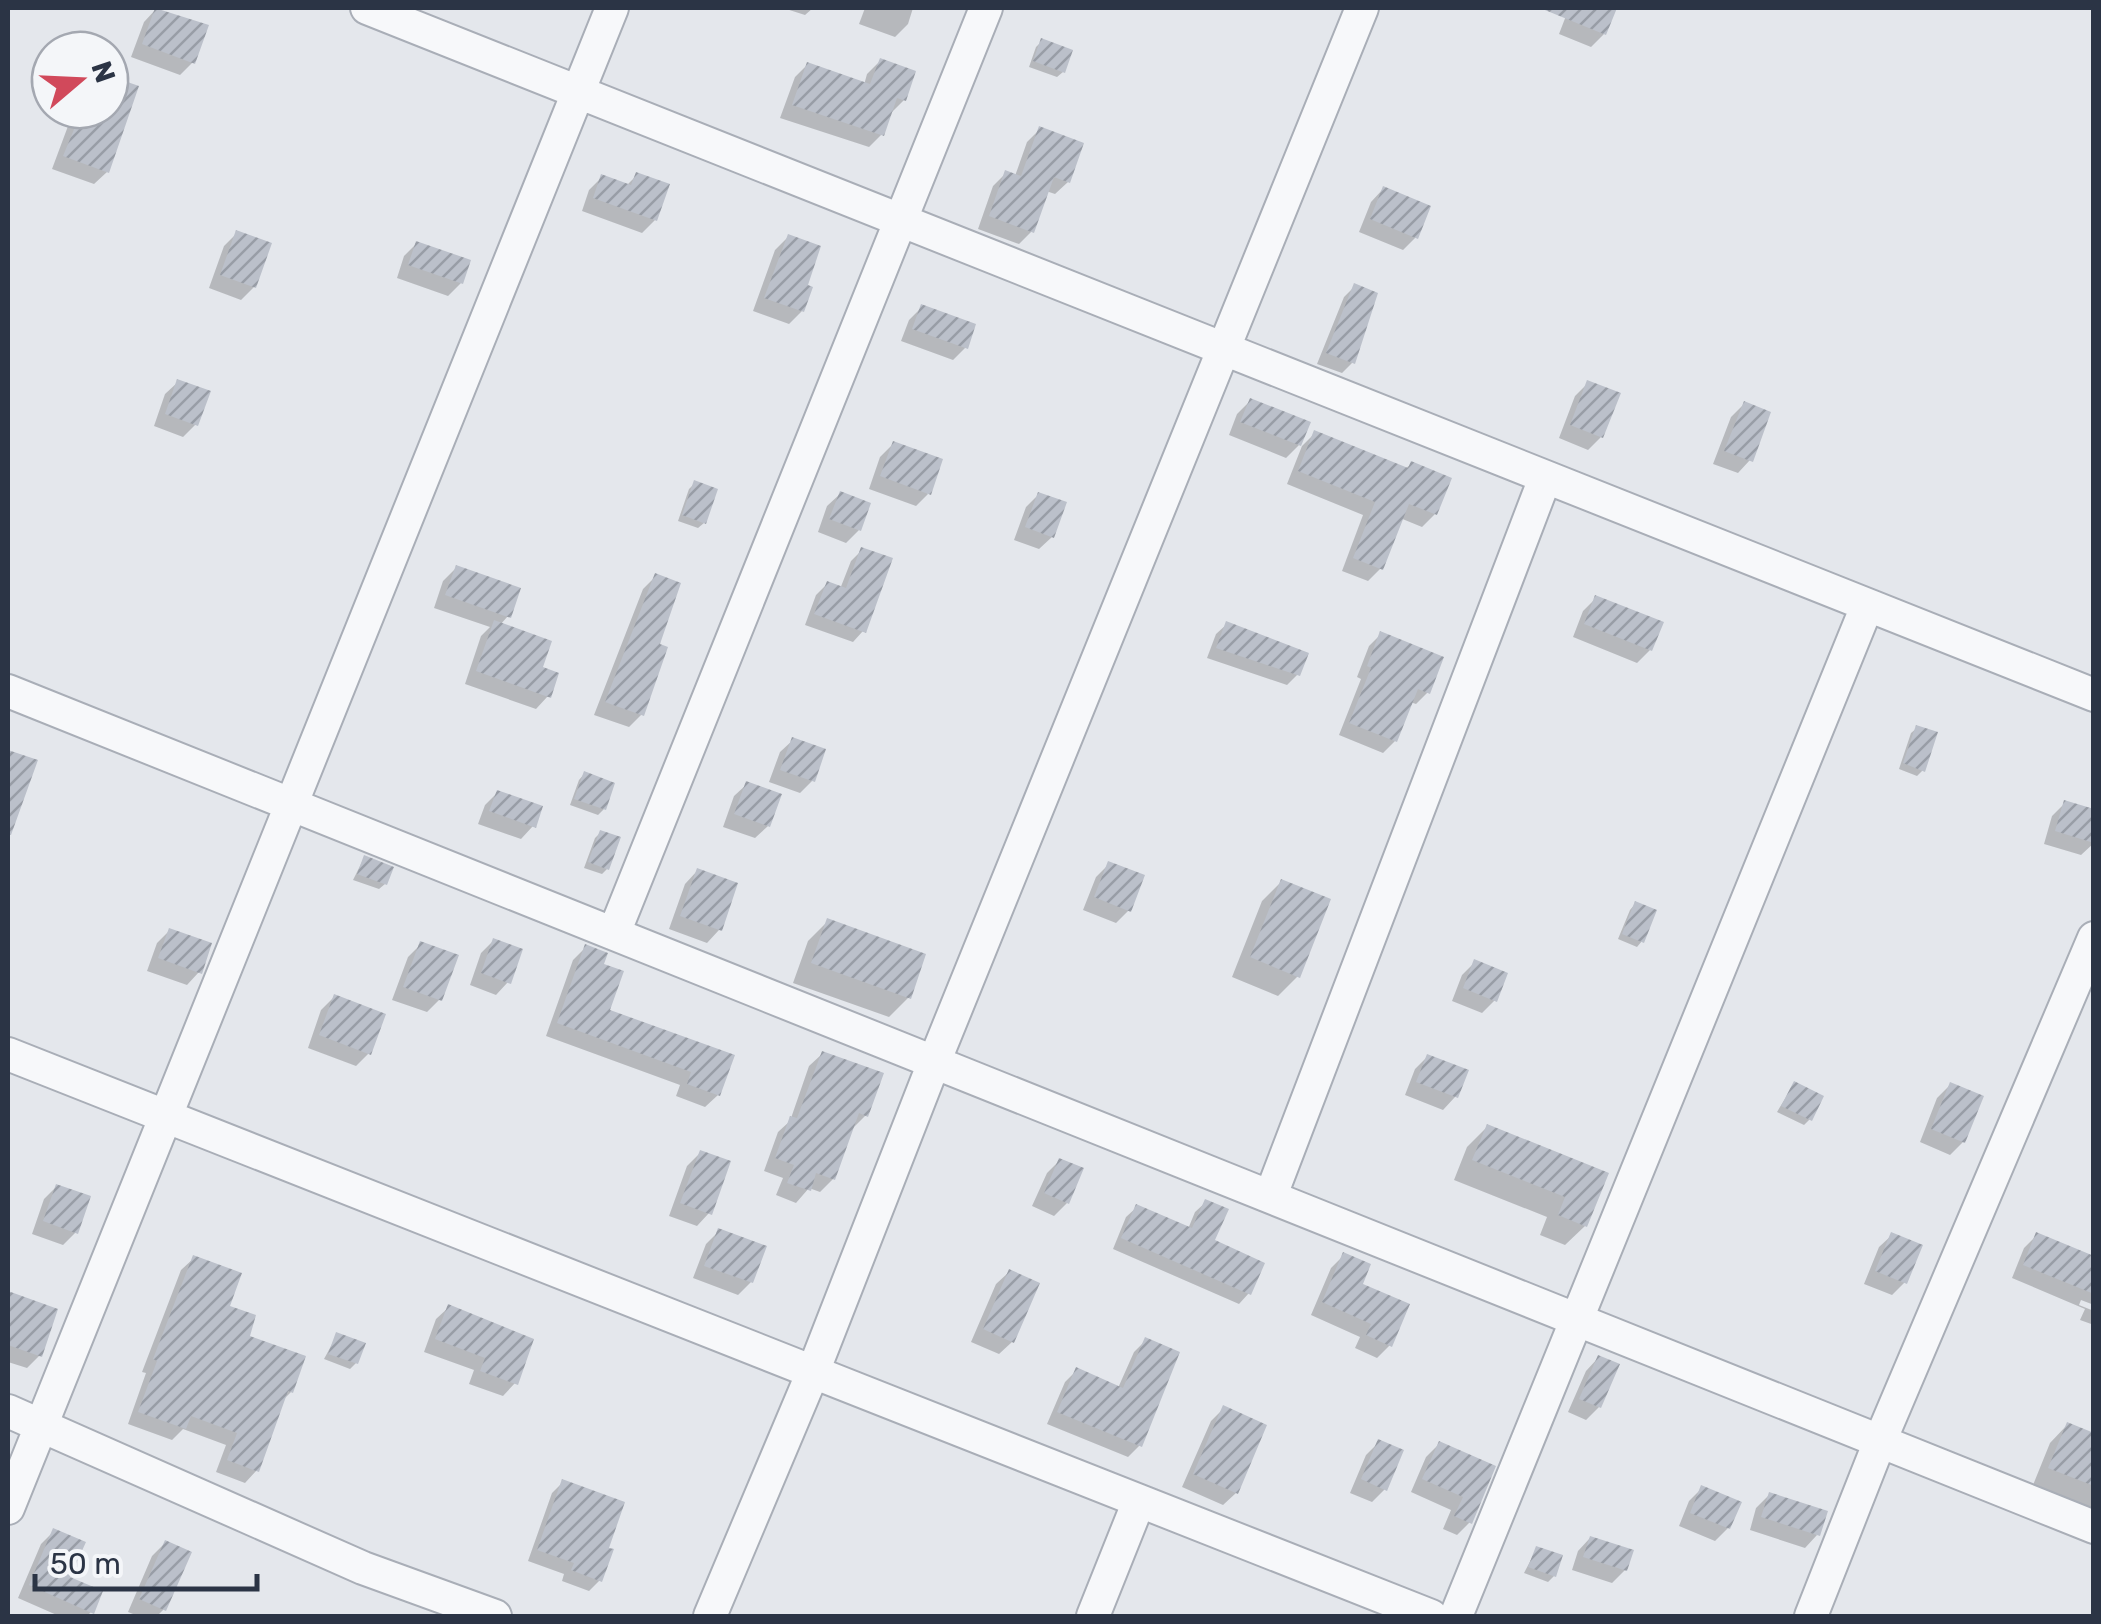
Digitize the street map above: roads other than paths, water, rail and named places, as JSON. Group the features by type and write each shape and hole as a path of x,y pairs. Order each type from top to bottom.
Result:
{"street":[{"path":"367,8 2094,695"},
{"path":"8,1508 612,8"},
{"path":"614,933 986,8"},
{"path":"710,1616 1362,8"},
{"path":"1270,1195 1545,478"},
{"path":"1456,1616 1867,606"},
{"path":"8,691 2094,1527"},
{"path":"1811,1616 1880,1441 2094,938"},
{"path":"8,1054 1431,1616"},
{"path":"8,1411 363,1568 495,1616"},
{"path":"1093,1616 1139,1502"}]}
